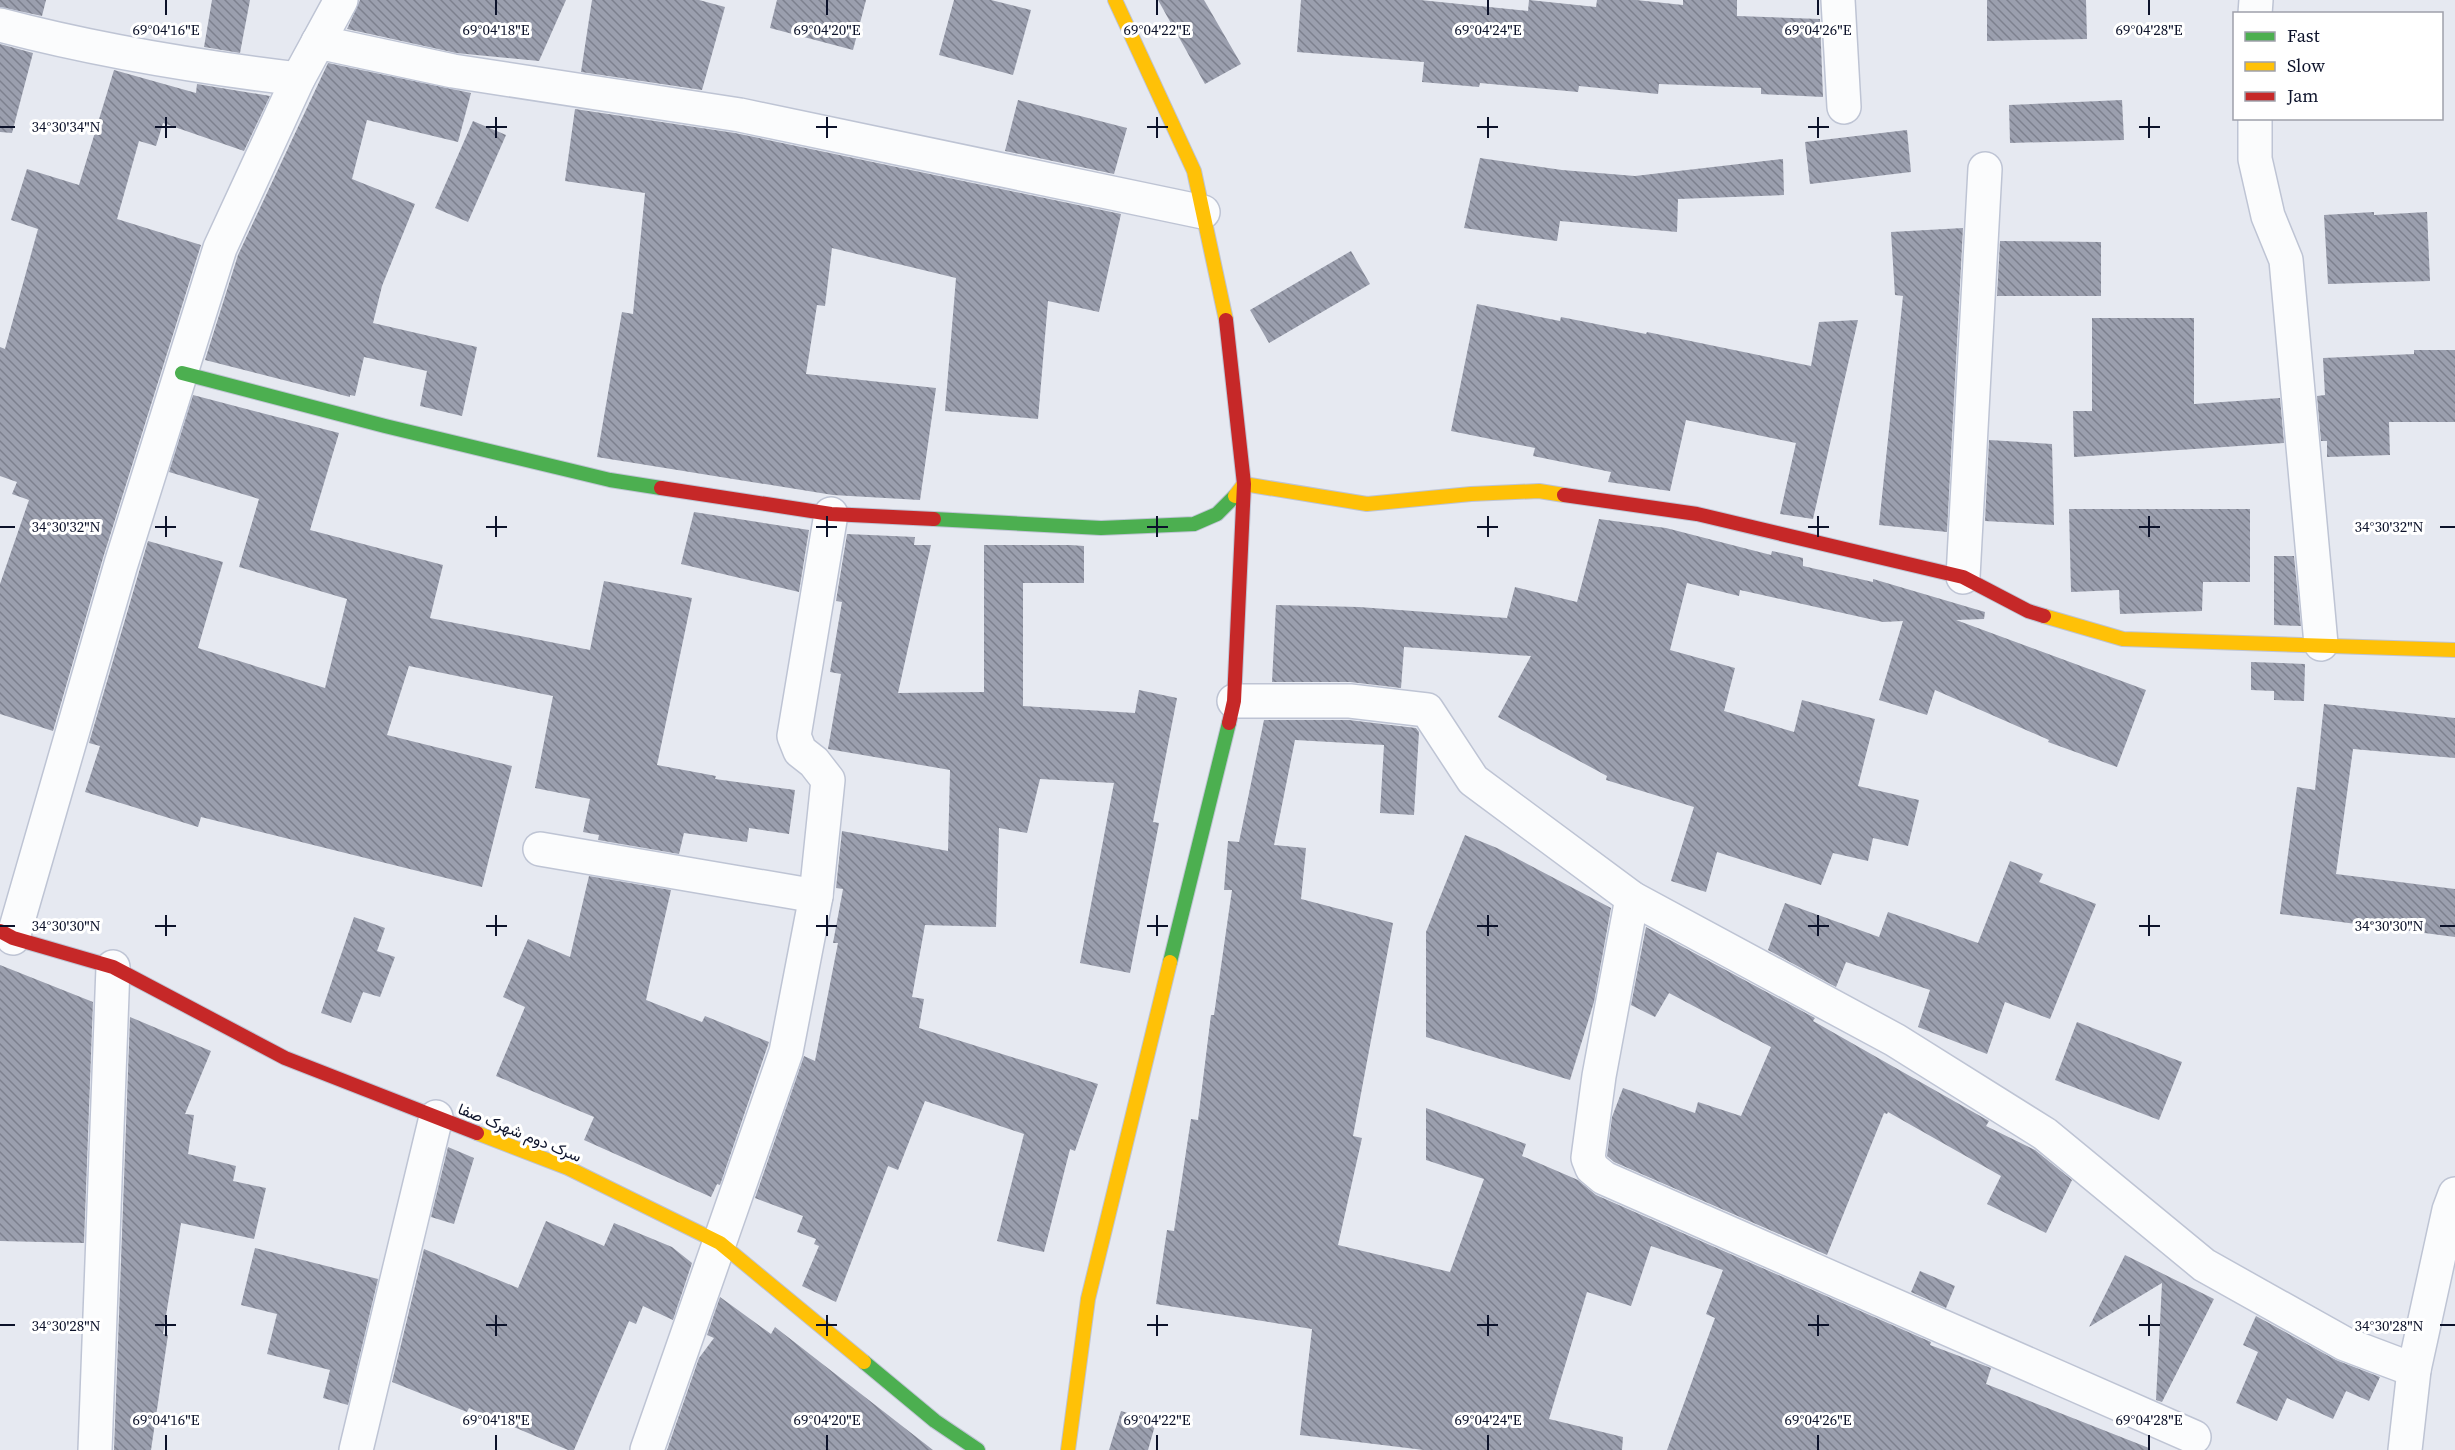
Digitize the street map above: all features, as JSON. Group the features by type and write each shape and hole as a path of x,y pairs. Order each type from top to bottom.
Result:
{"street":[{"path":"7,934 220,248 298,79 340,0"},
{"path":"1068,1450 1088,1299 1234,701 1244,484 1225,312 1194,171 1115,0"},
{"path":"1838,0 1844,107"},
{"path":"0,25 51,38 204,68 298,79"},
{"path":"318,42 453,72 740,115 1203,212"},
{"path":"2255,120 2255,159 2268,216 2286,260 2321,644"},
{"path":"1963,577 1985,168"},
{"path":"182,373 385,426 610,480 831,514 1101,528 1194,524 1217,514 1229,504 1244,484"},
{"path":"1244,484 1367,504 1539,490 1697,514 1963,577 2028,611 2123,639 2455,650"},
{"path":"647,1450 786,1052 816,896 828,780 814,762 800,752 795,736 831,514"},
{"path":"1234,701 1350,701 1427,710 1473,780 1632,898 1895,1040 2045,1134 2204,1265 2345,1344 2414,1370"},
{"path":"540,849 816,896"},
{"path":"1632,898 1599,1076 1588,1158 1592,1168 1604,1178 2194,1437"},
{"name":"سرک دوم شهرک صفا","path":"7,934 112,967 285,1058 568,1168 720,1243 935,1421 978,1450"},
{"path":"95,1450 112,967"},
{"path":"356,1450 436,1117"},
{"path":"2405,1450 2414,1370 2449,1210 2455,1194"}],"building":[{"path":"0,0 46,0 42,16 0,7"},
{"path":"212,0 250,0 240,53 204,47"},
{"path":"360,0 566,0 539,61 456,53 347,29"},
{"path":"592,0 699,0 725,7 702,90 581,72"},
{"path":"777,0 866,0 853,50 770,28"},
{"path":"954,0 991,0 1031,10 1013,75 939,55"},
{"path":"1158,0 1204,0 1241,64 1205,84"},
{"path":"1301,0 1420,0 1528,11 1529,0 1596,7 1597,0 1636,0 1683,5 1683,0 1737,0 1737,16 1820,19 1823,97 1761,94 1761,88 1659,84 1658,94 1579,86 1578,92 1480,83 1479,87 1422,82 1424,62 1297,52"},
{"path":"1987,0 2086,0 2087,39 1987,41"},
{"path":"0,44 33,53 12,133 0,132"},
{"path":"328,63 471,93 458,142 367,120 352,179 415,204 382,286 373,323 477,347 462,416 420,406 427,371 364,357 355,396 350,395 350,397 205,360 238,255"},
{"path":"114,70 196,93 197,84 270,96 244,151 163,123 156,146 139,141 117,219 201,245 103,558 53,731 0,714 0,584 29,500 12,494 17,482 0,476 0,347 5,349 38,229 11,220 27,169 79,185"},
{"path":"1018,100 1127,128 1114,174 1005,151"},
{"path":"2122,100 2124,140 2010,143 2009,105"},
{"path":"575,109 735,133 1121,214 1099,312 1048,301 1038,419 945,411 956,278 832,248 825,306 817,305 806,374 936,388 920,500 833,495 597,457 622,312 633,314 645,193 565,181"},
{"path":"473,121 506,135 468,222 435,208"},
{"path":"1907,130 1911,172 1810,184 1805,142"},
{"path":"1480,158 1562,170 1635,176 1783,159 1784,195 1678,199 1677,232 1560,221 1557,241 1464,228"},
{"path":"2374,212 2374,215 2427,212 2430,281 2328,284 2324,215"},
{"path":"1963,228 1947,532 1879,525 1903,296 1895,295 1891,232"},
{"path":"2000,241 2101,242 2101,296 1997,296"},
{"path":"1351,251 1370,284 1269,343 1250,310"},
{"path":"1477,304 1560,321 1561,317 1646,334 1647,332 1811,366 1819,322 1858,320 1813,519 1780,514 1796,443 1686,420 1670,491 1608,482 1611,472 1533,456 1535,448 1451,431"},
{"path":"2092,318 2194,318 2194,404 2280,398 2284,443 2074,457 2073,411 2092,411"},
{"path":"2414,350 2455,350 2455,422 2389,422 2390,455 2327,457 2327,441 2321,441 2317,396 2325,395 2323,358 2414,354"},
{"path":"193,395 339,433 310,530 443,565 430,618 590,650 604,581 692,598 657,765 716,776 715,779 795,790 789,834 749,828 747,842 684,833 679,854 598,840 599,835 583,832 590,799 535,788 553,696 409,666 387,735 512,766 482,887 201,817 198,827 85,792 100,746 89,743 148,541 223,562 198,648 325,688 347,599 239,567 259,499 169,472"},
{"path":"1989,440 2052,444 2054,525 1985,521"},
{"path":"2069,509 2250,509 2250,582 2203,582 2202,611 2120,614 2119,590 2071,592"},
{"path":"694,512 809,530 799,592 681,564"},
{"path":"1599,519 1666,528 1771,555 1772,551 1803,558 1803,566 1873,582 1873,579 1985,612 1984,619 1956,620 2146,690 2117,767 2048,742 2049,740 1935,690 1927,715 1879,700 1903,621 1883,622 1740,590 1739,596 1687,583 1670,650 1735,668 1724,711 1794,732 1802,700 1875,719 1858,786 1919,800 1908,846 1873,838 1868,861 1833,853 1821,885 1717,852 1706,892 1671,881 1694,807 1606,780 1607,776 1498,717 1531,656 1404,647 1401,688 1350,682 1272,682 1276,605 1359,607 1507,618 1515,587 1577,602"},
{"path":"847,534 915,537 914,545 931,545 898,693 984,692 984,545 1070,545 1084,546 1084,583 1023,583 1023,706 1135,713 1139,690 1177,698 1153,822 1159,823 1130,973 1080,963 1114,783 1040,779 1027,833 999,828 996,927 925,925 912,997 924,999 919,1028 1098,1084 1075,1151 1070,1149 1044,1252 997,1241 1024,1134 925,1101 898,1170 888,1166 836,1302 802,1286 819,1246 814,1244 816,1239 797,1232 803,1216 755,1198 804,1056 815,1061 838,943 833,943 843,889 836,888 842,831 948,851 950,770 828,749 841,674 830,672 842,602 836,601"},
{"path":"2274,556 2294,556 2301,626 2274,625"},
{"path":"2251,662 2305,664 2304,701 2274,700 2274,691 2251,690"},
{"path":"2324,704 2455,718 2455,758 2353,749 2336,874 2455,889 2455,937 2280,914 2297,787 2315,790"},
{"path":"1264,720 1349,720 1416,728 1419,732 1414,815 1380,813 1384,745 1295,740 1274,845 1306,848 1301,899 1393,923 1353,1136 1362,1138 1338,1245 1450,1272 1484,1179 1426,1160 1426,1108 1526,1144 1522,1156 1578,1180 1596,1195 1931,1342 1930,1345 1991,1368 1986,1384 2149,1448 2149,1450 1667,1450 1715,1318 1706,1314 1723,1270 1651,1246 1631,1306 1587,1292 1549,1419 1623,1437 1622,1450 1424,1450 1300,1435 1312,1329 1156,1304 1167,1230 1174,1231 1191,1119 1198,1120 1211,1015 1214,1015 1232,890 1224,890 1228,841 1239,842"},
{"path":"1465,835 1497,848 1611,908 1594,1002 1570,1080 1426,1037 1426,932"},
{"path":"2010,861 2043,874 2039,882 2096,904 2050,1019 2005,1002 1987,1054 1918,1027 1930,990 1846,962 1836,987 1768,950 1785,903 1879,937 1888,912 1978,943"},
{"path":"589,876 671,890 646,1000 702,1022 705,1016 769,1042 720,1185 717,1184 711,1197 584,1140 594,1117 496,1076 525,1007 503,997 528,939 570,957"},
{"path":"354,917 385,928 377,951 395,957 380,997 363,992 351,1023 321,1013"},
{"path":"1646,927 1815,1018 1813,1021 1989,1121 1986,1126 2035,1150 2072,1180 2046,1233 1987,1204 2001,1176 1888,1112 1884,1113 1827,1255 1614,1162 1607,1156 1612,1117 1623,1088 1695,1113 1698,1102 1741,1116 1771,1047 1669,993 1655,1017 1631,1005"},
{"path":"0,965 93,1002 84,1243 0,1241"},
{"path":"130,1017 211,1051 185,1114 194,1115 188,1154 236,1166 233,1181 266,1188 254,1239 181,1223 163,1334 168,1335 151,1450 114,1450"},
{"path":"2077,1022 2182,1062 2159,1120 2055,1080"},
{"path":"448,1147 474,1158 454,1224 431,1217"},
{"path":"546,1221 604,1246 614,1223 672,1247 692,1263 673,1320 643,1306 636,1324 629,1321 574,1450 568,1450 469,1408 467,1412 392,1382 424,1249 518,1288"},
{"path":"255,1248 378,1279 348,1405 323,1398 330,1370 267,1354 277,1314 241,1305"},
{"path":"2125,1255 2214,1299 2162,1402 2156,1400 2162,1283 2089,1327"},
{"path":"1920,1271 1955,1286 1946,1308 1911,1292"},
{"path":"720,1297 771,1334 775,1327 933,1450 667,1450 699,1358 714,1338 707,1335"},
{"path":"2256,1316 2336,1360 2380,1377 2369,1401 2346,1391 2333,1419 2287,1398 2277,1421 2236,1403 2258,1352 2243,1345"},
{"path":"1121,1411 1156,1422 1148,1450 1109,1450"}],"traffic: fast":[{"path":"182,373 385,426 610,480 661,488"},
{"path":"934,519 1101,528 1194,524 1217,514 1235,496"},
{"path":"1170,962 1229,723"},
{"path":"864,1362 935,1421 978,1450"}],"traffic: slow":[{"path":"1115,0 1194,171 1226,320"},
{"path":"1235,496 1244,484 1367,504 1471,494 1539,491 1564,495"},
{"path":"2044,616 2123,639 2455,650"},
{"path":"1068,1450 1088,1299 1170,962"},
{"path":"477,1133 568,1168 720,1243 864,1362"}],"traffic: jam":[{"path":"1226,320 1244,484 1234,701 1229,723"},
{"path":"661,488 831,514 934,519"},
{"path":"1564,495 1697,514 1963,577 2028,611 2044,616"},
{"path":"0,931 13,938 113,967 285,1058 477,1133"}]}
